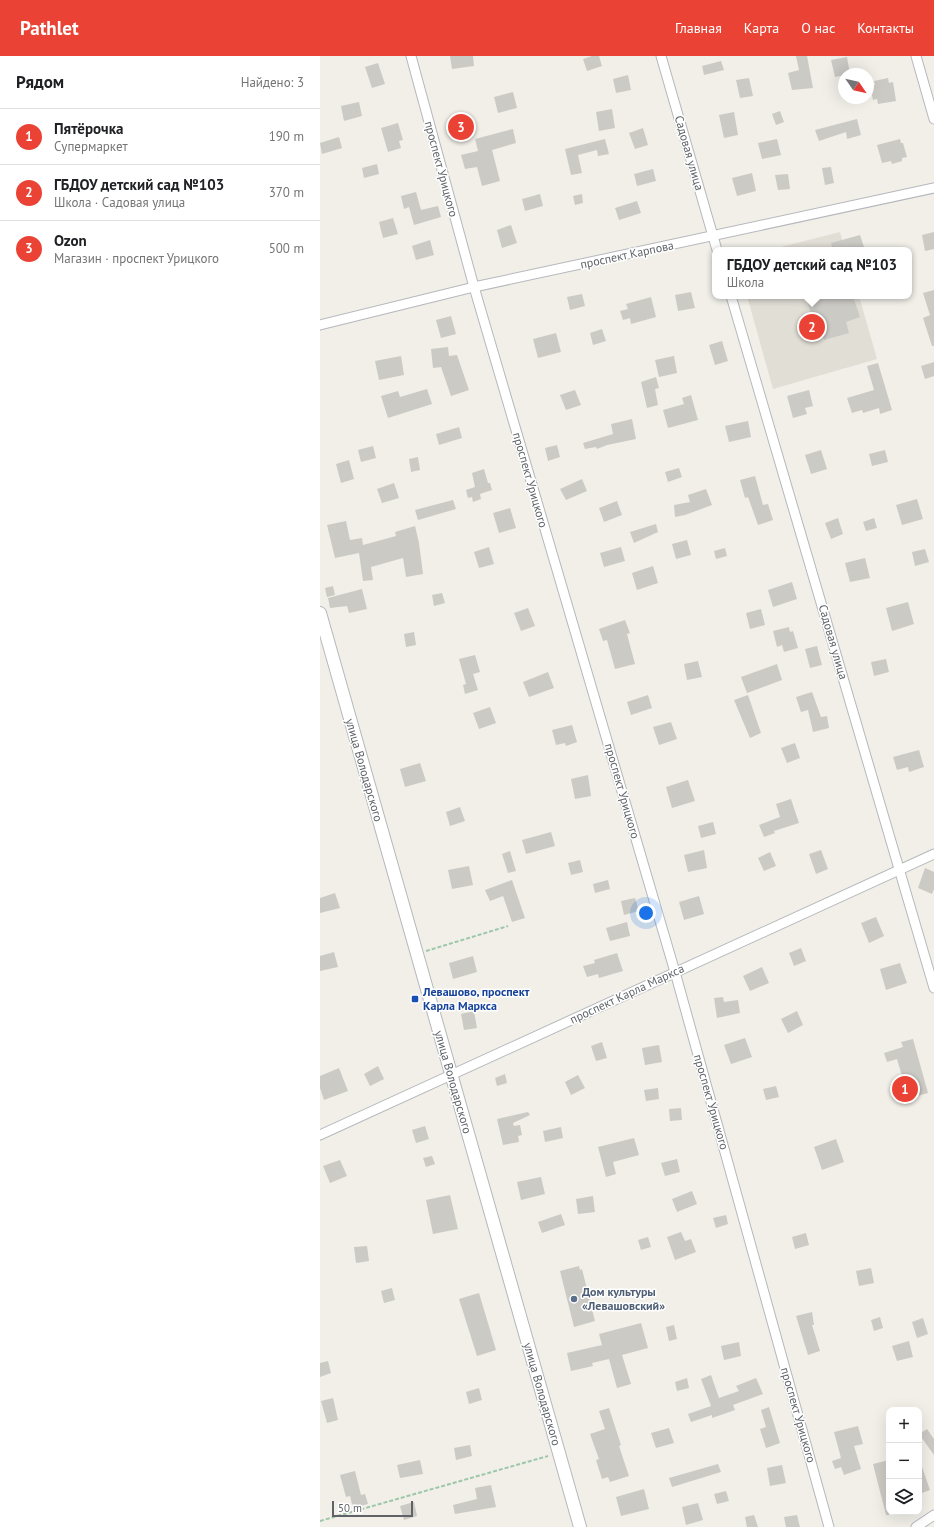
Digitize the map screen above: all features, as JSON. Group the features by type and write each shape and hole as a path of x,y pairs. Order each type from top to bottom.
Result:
{"street":[{"name":"проспект Урицкого","path":"411,56 474,287 675,972 829,1527"},
{"name":"Садовая улица","path":"661,56 716,247"},
{"path":"916,56 934,119"},
{"name":"проспект Карпова","path":"320,325 474,287 714,237 934,188"},
{"name":"Садовая улица","path":"732,299 934,988"},
{"name":"улица Володарского","path":"320,614 580,1527"},
{"name":"проспект Карла Маркса","path":"320,1135 934,854"},
{"path":"916,1527 934,1515"}],"path":[{"path":"416,954 508,926"},
{"path":"320,1521 559,1453"}],"shaded area":[{"path":"840,232 844,247 781,247"},
{"path":"748,299 860,299 877,359 773,389"}],"building":[{"path":"450,56 473,56 474,66 452,69"},
{"path":"592,56 599,56 602,66 587,71 583,59"},
{"path":"796,56 807,56 813,88 792,90 788,73 799,70"},
{"path":"847,57 849,68 838,68 838,76 835,77 831,60"},
{"path":"721,61 724,70 704,75 702,66"},
{"path":"378,63 385,84 372,88 365,67"},
{"path":"628,75 631,90 616,93 613,79"},
{"path":"749,78 753,96 740,98 736,80"},
{"path":"888,78 889,83 893,82 896,101 878,104 877,99 874,100 874,81"},
{"path":"513,92 517,108 498,113 494,97"},
{"path":"359,102 362,116 344,121 341,106"},
{"path":"612,109 615,128 599,131 596,112"},
{"path":"780,111 784,122 776,125 772,114"},
{"path":"734,112 738,135 724,138 719,115"},
{"path":"466,119 470,133 458,136 454,122"},
{"path":"857,119 861,135 847,139 846,132 819,141 815,130"},
{"path":"398,123 403,140 399,141 401,148 388,152 381,128"},
{"path":"643,128 648,145 635,149 629,133"},
{"path":"513,129 516,143 492,150 500,181 482,186 477,167 465,169 461,155 478,151 475,139"},
{"path":"339,137 342,148 322,154 320,143"},
{"path":"605,139 609,154 598,156 597,150 578,155 582,173 571,175 565,149"},
{"path":"777,139 781,155 762,159 758,143"},
{"path":"900,139 901,143 903,143 907,157 902,158 902,161 892,164 891,161 882,163 877,145"},
{"path":"377,164 379,174 364,178 362,168"},
{"path":"831,167 834,183 825,185 822,168"},
{"path":"653,169 656,181 637,186 634,174"},
{"path":"752,173 756,191 737,196 732,178"},
{"path":"788,174 790,189 778,190 775,175"},
{"path":"416,192 421,210 438,206 441,217 414,225 409,207 404,209 401,196"},
{"path":"540,194 543,206 525,211 522,199"},
{"path":"582,194 583,203 575,205 573,196"},
{"path":"637,201 641,213 619,220 615,208"},
{"path":"393,218 398,234 383,238 379,222"},
{"path":"511,225 517,243 502,248 497,230"},
{"path":"934,232 934,249 925,251 922,235"},
{"path":"860,235 864,247 832,247 831,243"},
{"path":"430,240 434,255 416,260 412,246"},
{"path":"934,290 934,346 932,346 923,318 930,315 923,293"},
{"path":"691,292 695,308 678,311 675,295"},
{"path":"582,294 585,306 570,310 567,297"},
{"path":"651,297 656,317 631,324 630,318 623,320 620,311 628,309 626,304"},
{"path":"854,299 860,317 846,322 849,333 824,340 820,326 815,328 807,300"},
{"path":"451,316 456,334 441,338 436,320"},
{"path":"602,329 606,341 593,345 590,333"},
{"path":"556,333 561,352 538,358 533,339"},
{"path":"722,341 728,361 715,365 709,345"},
{"path":"448,347 449,356 457,355 469,390 451,396 441,367 433,368 431,349"},
{"path":"401,356 404,375 379,380 375,361"},
{"path":"674,356 677,373 659,377 655,360"},
{"path":"934,362 934,376 925,379 921,366"},
{"path":"878,363 892,410 880,414 879,408 863,413 862,410 852,413 847,398 874,390 867,366"},
{"path":"656,377 659,388 655,389 658,405 647,408 641,382"},
{"path":"427,389 432,404 388,418 381,396 398,391 400,397"},
{"path":"575,390 581,405 566,410 560,395"},
{"path":"809,390 813,406 805,408 807,414 793,418 787,396"},
{"path":"691,395 698,420 668,428 663,410 684,404 682,398"},
{"path":"632,419 636,439 607,445 597,449 596,447 585,449 583,443 613,434 611,424"},
{"path":"748,421 751,437 729,442 725,426"},
{"path":"459,427 462,438 439,445 436,434"},
{"path":"557,445 560,457 548,461 545,448"},
{"path":"373,446 376,458 361,462 358,450"},
{"path":"821,450 827,469 811,474 805,455"},
{"path":"885,450 888,462 872,466 869,454"},
{"path":"418,457 420,470 411,472 409,459"},
{"path":"349,460 354,479 341,483 336,464"},
{"path":"679,468 682,477 668,482 665,472"},
{"path":"484,469 488,483 490,483 492,490 480,494 481,499 473,502 472,497 468,498 466,490 475,487 472,473"},
{"path":"755,476 763,505 768,504 773,520 758,525 748,497 745,498 740,480"},
{"path":"582,479 587,491 566,500 560,489"},
{"path":"394,483 399,498 382,503 377,489"},
{"path":"706,489 712,505 675,517 674,505 690,502 688,495"},
{"path":"917,499 923,519 902,525 896,505"},
{"path":"453,500 456,509 418,520 415,510"},
{"path":"617,501 622,515 604,522 599,508"},
{"path":"510,508 516,528 499,533 493,513"},
{"path":"838,518 843,534 831,539 825,523"},
{"path":"874,518 877,528 866,531 863,522"},
{"path":"346,521 350,540 362,538 363,545 396,536 395,532 415,526 423,574 406,577 403,558 371,567 373,580 363,581 359,553 335,558 327,525"},
{"path":"656,524 658,532 634,543 630,532"},
{"path":"687,540 691,555 676,559 672,544"},
{"path":"489,547 494,564 479,568 474,552"},
{"path":"621,547 625,561 604,567 600,553"},
{"path":"725,548 727,556 716,559 714,551"},
{"path":"925,549 929,562 915,566 912,552"},
{"path":"865,558 870,578 850,582 845,563"},
{"path":"653,566 658,583 637,590 632,573"},
{"path":"792,582 797,599 773,607 768,590"},
{"path":"333,586 335,595 327,597 325,588"},
{"path":"362,589 367,609 349,613 347,606 330,608 328,598"},
{"path":"442,593 445,603 434,606 432,595"},
{"path":"908,602 914,624 892,631 886,608"},
{"path":"528,608 535,626 521,631 514,613"},
{"path":"761,609 765,625 750,629 746,613"},
{"path":"625,620 630,633 627,634 635,664 615,669 607,640 603,641 599,629"},
{"path":"789,627 790,632 793,631 798,648 784,652 782,645 777,647 773,631"},
{"path":"414,632 416,645 406,647 404,634"},
{"path":"817,646 822,665 810,668 805,649"},
{"path":"475,655 480,672 473,674 478,690 465,694 463,685 466,684 459,659"},
{"path":"886,659 889,672 874,676 871,662"},
{"path":"698,661 702,677 687,680 684,664"},
{"path":"777,664 782,680 747,693 741,677"},
{"path":"548,672 554,688 529,697 523,682"},
{"path":"812,692 821,717 827,716 829,728 813,732 808,710 801,712 796,697"},
{"path":"648,695 652,708 631,715 627,702"},
{"path":"748,695 761,733 750,738 734,700"},
{"path":"490,707 496,723 479,729 473,713"},
{"path":"671,722 677,739 659,745 653,727"},
{"path":"572,725 577,742 566,746 565,743 556,745 552,730"},
{"path":"795,743 800,758 787,763 781,748"},
{"path":"919,750 924,767 909,772 908,767 897,770 893,757"},
{"path":"420,763 426,781 405,787 400,769"},
{"path":"588,775 591,796 575,799 571,779"},
{"path":"688,780 695,801 672,808 666,787"},
{"path":"791,799 799,823 774,831 775,833 764,837 759,825 780,817 776,804"},
{"path":"460,807 465,821 450,826 446,812"},
{"path":"713,822 716,834 701,838 698,826"},
{"path":"551,832 555,846 526,854 522,840"},
{"path":"704,850 707,868 688,872 684,855"},
{"path":"821,850 828,869 816,874 809,854"},
{"path":"510,851 516,871 508,873 502,854"},
{"path":"770,852 776,866 764,871 758,858"},
{"path":"580,860 583,872 571,875 568,863"},
{"path":"469,866 473,885 452,889 448,870"},
{"path":"925,868 934,872 934,889 932,894 918,888"},
{"path":"512,880 525,918 512,922 503,896 490,901 485,890"},
{"path":"608,880 610,889 595,893 593,884"},
{"path":"335,893 340,908 320,913 320,898"},
{"path":"699,896 704,914 684,920 679,902"},
{"path":"635,898 639,911 624,915 621,901"},
{"path":"876,917 884,936 869,943 861,923"},
{"path":"627,922 630,936 610,941 606,928"},
{"path":"801,948 806,961 794,966 789,953"},
{"path":"334,952 338,967 320,971 320,956"},
{"path":"617,953 623,971 599,978 598,974 587,977 583,966 595,963 594,960"},
{"path":"473,956 477,972 453,979 449,963"},
{"path":"900,963 907,983 886,990 880,969"},
{"path":"762,967 769,983 750,991 743,976"},
{"path":"723,997 724,1002 738,1000 740,1013 717,1018 714,998"},
{"path":"474,1011 477,1028 464,1030 461,1014"},
{"path":"797,1011 803,1025 788,1033 781,1019"},
{"path":"745,1038 752,1057 731,1064 724,1045"},
{"path":"913,1039 928,1093 899,1101 895,1088 905,1086 897,1059 887,1062 884,1053 903,1047 901,1042"},
{"path":"602,1042 607,1058 596,1061 591,1046"},
{"path":"659,1045 662,1062 645,1065 642,1048"},
{"path":"378,1066 384,1079 370,1086 364,1074"},
{"path":"339,1068 348,1091 324,1100 320,1088 320,1076"},
{"path":"505,1074 507,1083 497,1086 495,1078"},
{"path":"578,1075 585,1088 571,1095 565,1082"},
{"path":"776,1086 779,1097 766,1100 763,1089"},
{"path":"658,1088 659,1099 646,1101 644,1090"},
{"path":"681,1108 682,1120 670,1121 669,1109"},
{"path":"528,1112 530,1115 513,1123 514,1126 520,1125 522,1135 518,1136 519,1142 503,1145 497,1119"},
{"path":"425,1126 429,1139 416,1143 412,1130"},
{"path":"561,1127 563,1138 545,1142 543,1131"},
{"path":"634,1138 639,1155 613,1162 616,1174 606,1177 598,1147"},
{"path":"836,1139 844,1162 822,1170 814,1147"},
{"path":"432,1156 435,1164 426,1167 423,1158"},
{"path":"677,1159 680,1172 665,1176 661,1163"},
{"path":"340,1160 347,1176 330,1183 323,1166"},
{"path":"541,1177 545,1194 521,1200 517,1182"},
{"path":"692,1191 697,1204 677,1212 672,1199"},
{"path":"450,1195 458,1229 433,1234 426,1200"},
{"path":"593,1196 595,1212 578,1214 576,1199"},
{"path":"561,1214 565,1225 542,1233 538,1222"},
{"path":"726,1215 728,1224 716,1228 713,1218"},
{"path":"681,1232 685,1241 691,1239 696,1252 675,1260 667,1237"},
{"path":"806,1233 809,1245 795,1249 792,1237"},
{"path":"648,1237 651,1247 641,1250 638,1240"},
{"path":"367,1246 369,1261 356,1263 354,1247"},
{"path":"579,1266 580,1270 582,1269 595,1321 574,1327 560,1271"},
{"path":"871,1268 874,1283 859,1286 856,1271"},
{"path":"392,1288 395,1300 384,1303 381,1291"},
{"path":"479,1293 496,1350 477,1356 459,1299"},
{"path":"812,1312 814,1325 812,1325 820,1351 808,1355 796,1316"},
{"path":"880,1317 883,1328 874,1331 871,1320"},
{"path":"923,1318 928,1334 917,1338 912,1322"},
{"path":"641,1323 648,1348 622,1355 631,1384 617,1388 609,1359 592,1363 593,1366 571,1371 567,1353 602,1345 599,1334"},
{"path":"674,1325 677,1339 669,1341 666,1327"},
{"path":"909,1341 913,1357 897,1361 892,1346"},
{"path":"739,1342 741,1356 724,1360 721,1346"},
{"path":"328,1361 331,1373 320,1377 320,1363"},
{"path":"711,1375 719,1398 739,1391 736,1386 756,1378 763,1394 733,1405 735,1410 712,1418 712,1415 691,1422 688,1414 711,1406 701,1379"},
{"path":"687,1378 689,1388 677,1391 675,1382"},
{"path":"479,1388 482,1400 469,1404 466,1392"},
{"path":"333,1398 338,1420 327,1423 321,1401"},
{"path":"769,1407 780,1443 766,1448 760,1429 766,1427 761,1410"},
{"path":"609,1408 629,1476 610,1482 608,1477 602,1479 596,1460 599,1459 590,1434 605,1429 599,1411"},
{"path":"858,1426 863,1444 854,1446 861,1469 844,1475 841,1467 835,1469 832,1461 841,1458 834,1432"},
{"path":"669,1428 674,1443 656,1448 651,1433"},
{"path":"927,1429 934,1439 934,1455 922,1438 922,1432"},
{"path":"470,1445 472,1456 456,1460 454,1448"},
{"path":"420,1460 423,1474 400,1478 397,1465"},
{"path":"886,1461 886,1515 873,1464"},
{"path":"718,1464 721,1472 672,1487 669,1478"},
{"path":"782,1465 786,1483 770,1486 767,1468"},
{"path":"922,1467 930,1490 922,1493"},
{"path":"355,1471 361,1495 365,1494 368,1504 353,1508 350,1496 346,1497 340,1475"},
{"path":"491,1485 496,1507 455,1514 453,1505 477,1499 475,1488"},
{"path":"644,1489 649,1509 621,1516 616,1497"},
{"path":"726,1491 729,1501 717,1504 714,1494"},
{"path":"414,1502 417,1516 404,1520 400,1506"},
{"path":"698,1503 703,1520 686,1525 682,1507"},
{"path":"754,1515 758,1527 747,1527 745,1517"},
{"path":"797,1515 800,1527 786,1527 784,1517"}],"place":[{"name":"Ozon","path":"461,127"},
{"name":"ГБДОУ детский сад №103","path":"812,327"},
{"name":"Левашово, проспект Карла Маркса","path":"415,999"},
{"name":"Пятёрочка","path":"905,1089"},
{"name":"Дом культуры «Левашовский»","path":"574,1299"}]}
